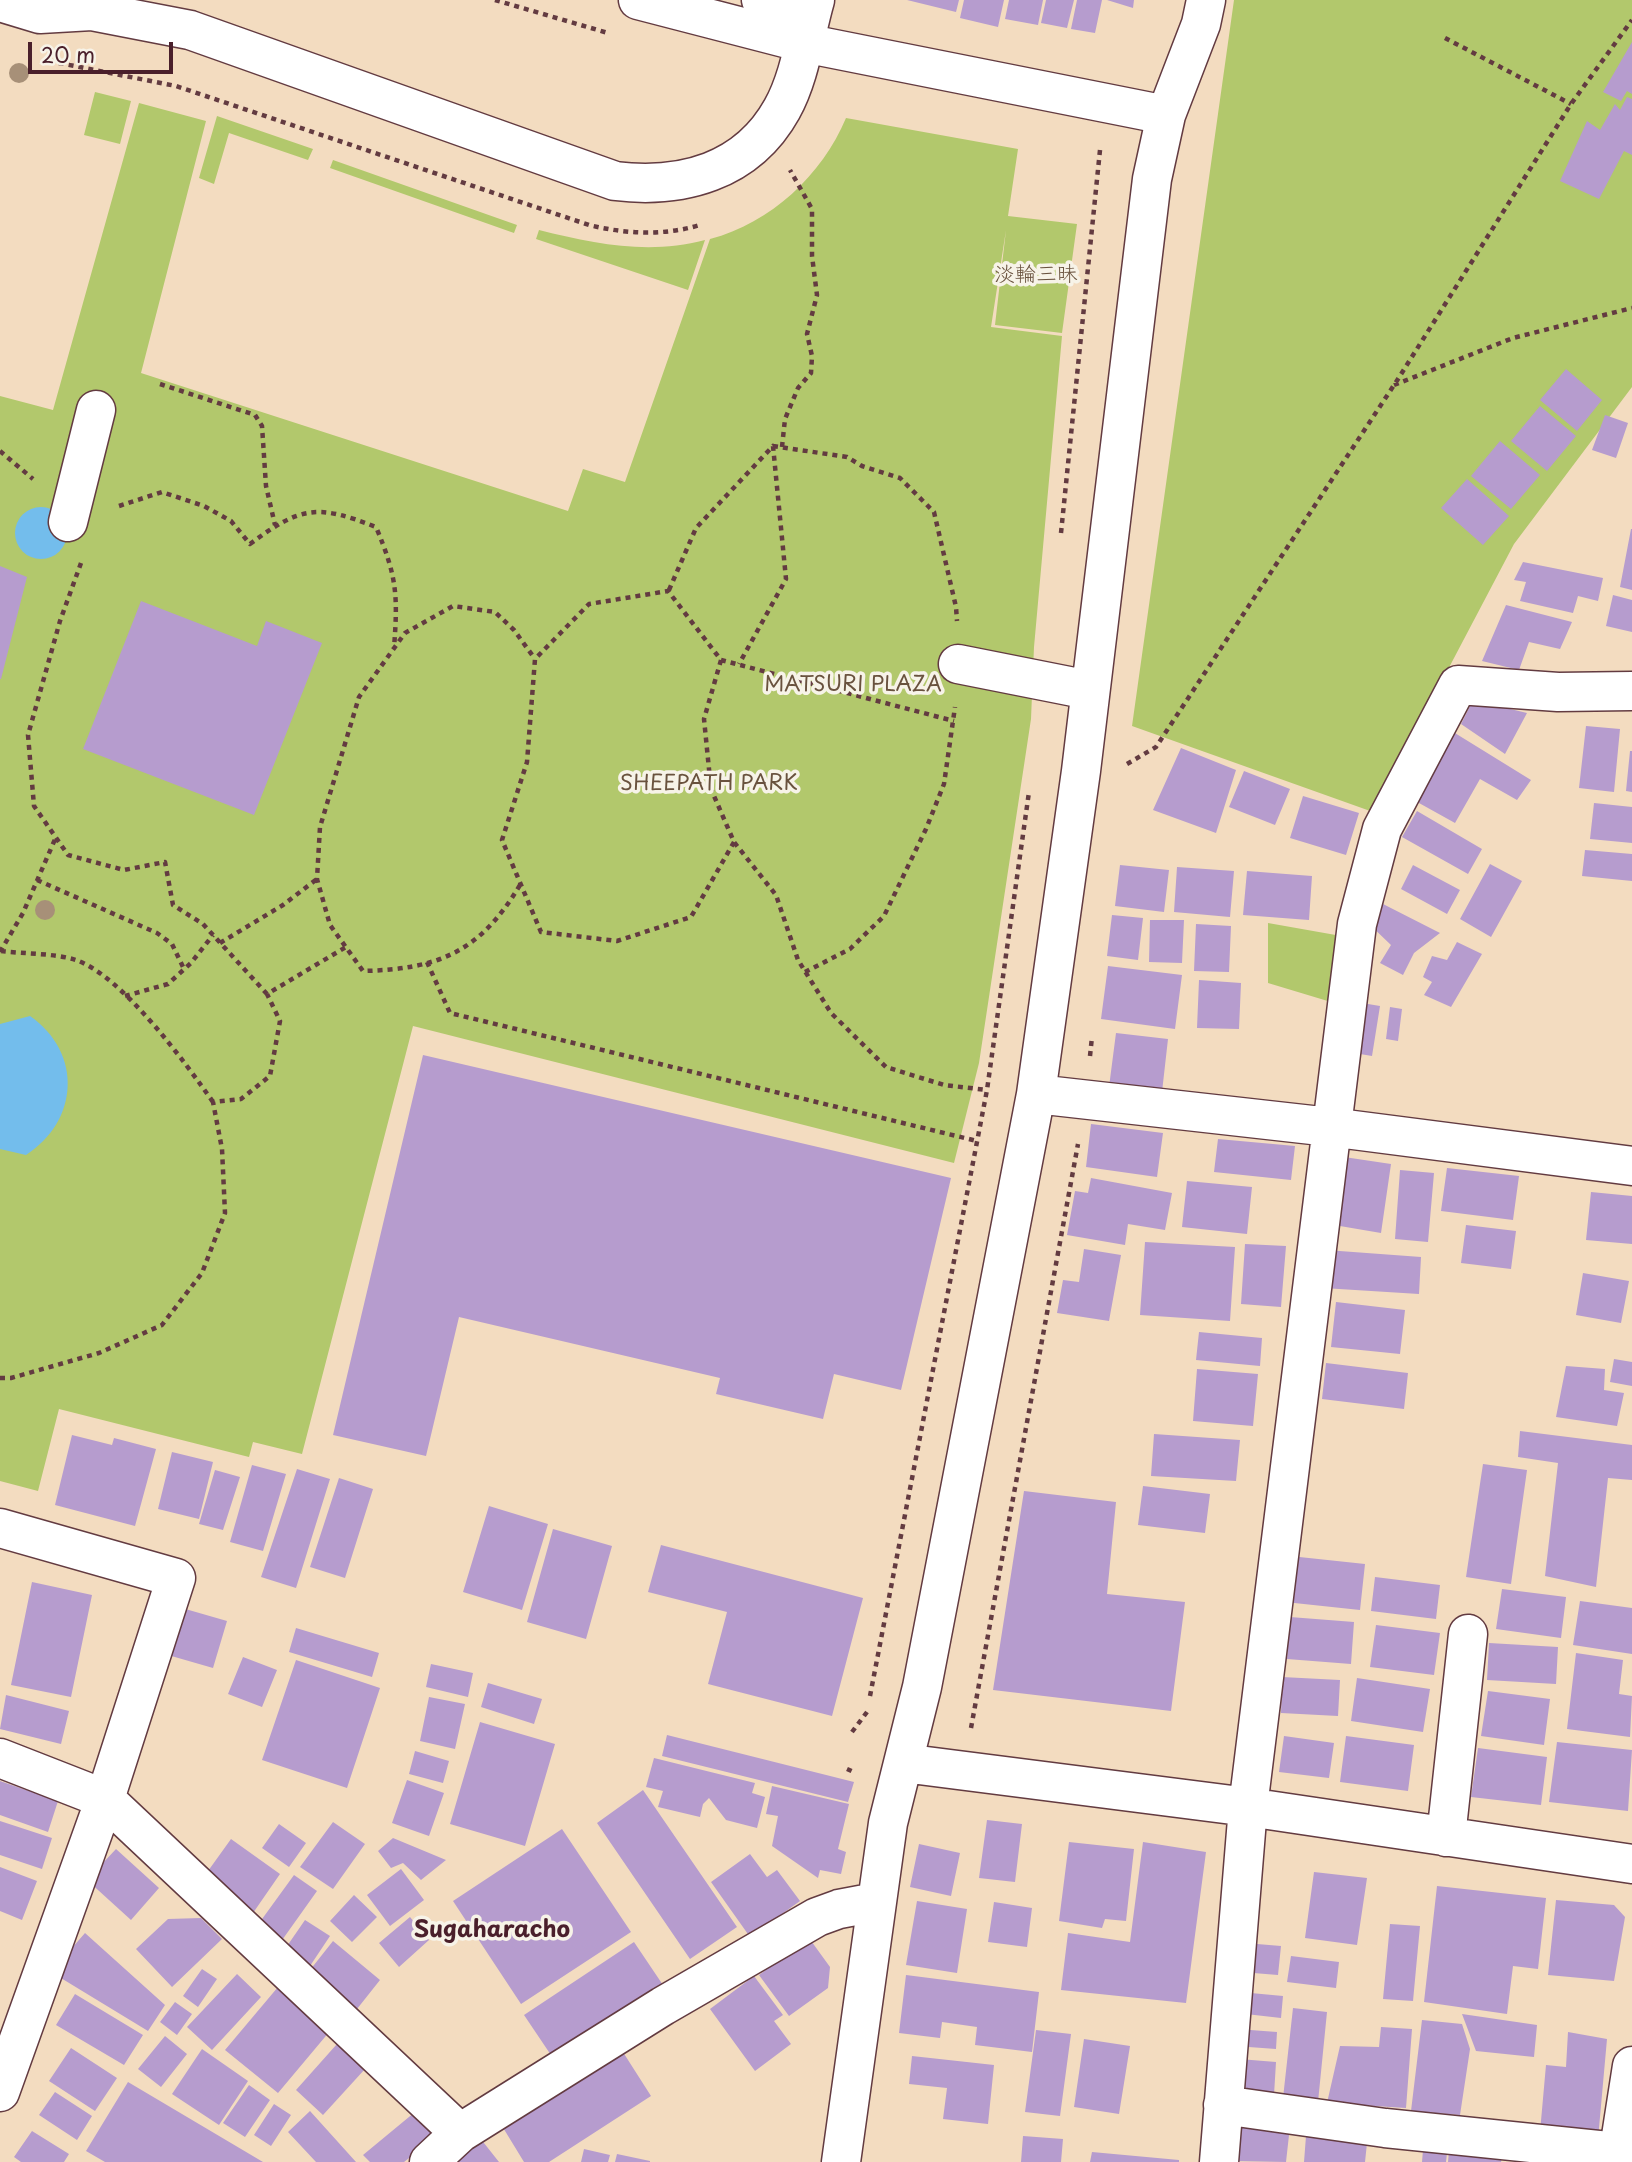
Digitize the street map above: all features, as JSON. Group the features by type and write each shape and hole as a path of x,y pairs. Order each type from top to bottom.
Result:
{"street":[{"path":"638,0 810,18"},
{"path":"761,0 810,18 1166,115"},
{"path":"841,2162 888,1822 922,1687 1036,1094 1081,771 1152,179 1166,115 1201,24 1206,0"},
{"path":"0,2 40,14 92,11 190,30 615,181 648,185 680,182 711,172 740,156 756,142 783,108 810,18"},
{"path":"68,522 96,410"},
{"path":"958,664 1089,690"},
{"path":"1219,2162 1248,1807 1330,1127 1357,924 1382,829 1458,685 1558,692 1632,691"},
{"path":"1036,1094 1330,1127 1632,1166"},
{"path":"0,1528 176,1578 105,1799 0,2092"},
{"path":"1446,1837 1468,1634"},
{"path":"0,1758 105,1799 460,2133"},
{"path":"903,1762 1248,1807 1632,1864"},
{"path":"429,2162 460,2133 663,2006 817,1917 839,1909 876,1902"},
{"path":"1223,2105 1618,2157 1632,2066"}],"path":[{"path":"1081,771 1121,767 1156,747 1392,386 1571,104 1632,20"},
{"path":"1445,38 1571,104"},
{"path":"37,59 176,86 565,216"},
{"path":"1060,542 1102,150"},
{"path":"782,447 785,419 798,388 811,373 812,356 807,334 817,295 811,256 812,209 789,168"},
{"path":"1392,386 1513,338 1632,307"},
{"path":"160,384 255,415 262,426 266,486 275,525"},
{"path":"773,446 847,457 862,466 900,478 934,512 956,607 958,664 953,743 936,805 884,916 850,949 805,972"},
{"path":"668,591 696,528 773,446"},
{"path":"738,664 786,579 773,446"},
{"path":"108,509 162,492 204,506 231,521 250,544 275,525 296,514 336,512 376,527 393,568 397,604 394,648"},
{"path":"82,559 60,621 28,735 34,806 68,855 124,870 165,862 173,905 203,924 267,994 280,1021 270,1076 241,1099 214,1102"},
{"path":"668,591 589,604 535,659 527,761 502,840 541,932 617,941 691,917 734,842"},
{"path":"668,591 721,660 954,721"},
{"path":"521,884 504,913 463,950 409,970 363,971 330,925 317,879 320,827 359,697 405,633 453,606 495,612 514,630 535,659"},
{"path":"721,660 704,719 711,789 734,842 776,895 805,972 831,1013 886,1068 944,1085 987,1090"},
{"path":"852,1732 867,1713 987,1090 1030,788"},
{"path":"0,1378 11,1378 99,1353 162,1325 202,1273 225,1213 222,1149 214,1102 185,1061 109,979 76,960 1,952 56,837"},
{"path":"220,943 283,905 317,879"},
{"path":"37,880 157,933 172,944 184,969"},
{"path":"125,996 168,984 213,935"},
{"path":"267,994 346,947"},
{"path":"427,962 450,1013 976,1141"}],"green space":[{"path":"1234,0 1632,0 1632,387 1514,544 1373,812 1132,726"},
{"path":"95,92 131,101 120,144 84,135"},
{"name":"SHEEPATH PARK","path":"139,103 206,121 141,373 568,511 583,469 625,482 710,239 754,221 792,194 823,159 846,118 1018,149 1008,216 1077,224 1062,333 995,325 1006,230 991,327 1062,336 1034,647 1031,719 979,1063 954,1163 413,1026 302,1454 253,1442 249,1457 59,1409 38,1491 0,1481 0,396 53,410"},
{"path":"217,116 313,149 308,160 229,133 214,184 199,178"},
{"path":"333,160 517,225 514,233 330,168"},
{"path":"539,230 622,246 663,247 705,240 688,290 536,239"},
{"path":"1268,923 1347,937 1331,1002 1268,983"}],"water":[{"path":"41,507 51,509 59,515 65,523 65,543 59,551 51,557 41,559 31,557 23,551 17,543 15,533 17,523 23,515 31,509"},
{"path":"30,1016 47,1031 59,1049 66,1067 68,1087 65,1106 56,1124 44,1141 26,1155 0,1149 0,1024"}],"building":[{"path":"907,0 959,0 956,12"},
{"path":"964,0 1004,0 998,27 960,18"},
{"path":"1009,0 1043,0 1038,25 1005,19"},
{"path":"1046,0 1074,0 1067,28 1041,23"},
{"path":"1077,0 1102,0 1095,33 1071,29"},
{"path":"1107,0 1134,0 1133,8"},
{"path":"1632,42 1632,94 1627,91 1621,101 1603,92"},
{"path":"1627,97 1632,99 1632,155 1624,151 1599,199 1560,181 1587,121 1600,130 1615,104 1620,110"},
{"path":"1566,369 1602,400 1577,431 1540,400"},
{"path":"1540,406 1576,436 1547,471 1511,441"},
{"path":"1605,415 1628,423 1616,458 1592,450"},
{"path":"1500,441 1540,475 1511,509 1471,476"},
{"path":"1467,479 1509,516 1483,545 1441,508"},
{"path":"1632,529 1632,590 1620,587"},
{"path":"1523,562 1603,578 1598,601 1578,596 1573,613 1520,601 1526,582 1514,580"},
{"path":"0,566 27,577 1,679 0,679"},
{"path":"1613,595 1632,600 1632,632 1606,626"},
{"path":"141,601 257,646 266,621 322,643 254,815 83,749"},
{"path":"1506,605 1572,622 1560,649 1529,642 1519,670 1482,661"},
{"path":"1473,700 1527,713 1505,754 1461,724"},
{"path":"1586,726 1620,729 1614,792 1579,788"},
{"path":"1450,730 1531,780 1517,800 1480,779 1455,823 1410,798"},
{"path":"1181,748 1236,770 1216,833 1153,810"},
{"path":"1632,751 1632,792 1626,791"},
{"path":"1244,771 1290,789 1275,825 1229,807"},
{"path":"1303,796 1359,813 1346,855 1290,838"},
{"path":"1594,803 1632,807 1632,843 1590,839"},
{"path":"1417,811 1482,849 1468,874 1402,837"},
{"path":"1585,850 1632,854 1632,881 1582,876"},
{"path":"1490,864 1522,881 1491,937 1460,919"},
{"path":"1120,865 1169,870 1164,912 1115,906"},
{"path":"1413,865 1460,890 1447,914 1401,889"},
{"path":"1177,867 1234,871 1230,917 1174,912"},
{"path":"1247,871 1312,876 1309,920 1243,915"},
{"path":"1383,904 1440,933 1414,953 1403,975 1380,963 1391,945 1368,923"},
{"path":"1112,915 1143,918 1138,960 1107,956"},
{"path":"1150,920 1184,920 1182,963 1149,962"},
{"path":"1196,924 1231,926 1229,972 1194,971"},
{"path":"1457,942 1482,954 1451,1007 1424,995 1432,982 1423,977 1432,956 1447,960"},
{"path":"1108,966 1182,975 1175,1029 1101,1019"},
{"path":"1199,980 1241,983 1239,1029 1197,1028"},
{"path":"1356,1002 1380,1006 1372,1056 1348,1052"},
{"path":"1390,1007 1402,1009 1398,1041 1386,1039"},
{"path":"1116,1033 1168,1039 1162,1092 1109,1087"},
{"path":"423,1055 951,1178 901,1390 834,1374 823,1419 716,1394 720,1378 459,1317 426,1456 333,1435"},
{"path":"1091,1124 1163,1133 1157,1177 1086,1167"},
{"path":"1218,1139 1295,1146 1291,1180 1214,1172"},
{"path":"1344,1157 1391,1164 1381,1233 1334,1225"},
{"path":"1447,1168 1519,1176 1513,1220 1441,1211"},
{"path":"1400,1170 1434,1173 1428,1242 1395,1239"},
{"path":"1091,1178 1172,1193 1165,1230 1128,1224 1125,1245 1067,1235 1075,1191 1088,1193"},
{"path":"1187,1181 1252,1187 1247,1234 1182,1227"},
{"path":"1591,1192 1632,1196 1632,1244 1586,1240"},
{"path":"1466,1225 1516,1231 1511,1269 1461,1263"},
{"path":"1145,1242 1235,1247 1230,1321 1140,1315"},
{"path":"1245,1244 1286,1246 1281,1307 1241,1304"},
{"path":"1084,1249 1121,1255 1109,1321 1057,1313 1063,1280 1079,1282"},
{"path":"1326,1250 1421,1257 1419,1294 1323,1288"},
{"path":"1583,1273 1629,1281 1621,1323 1576,1315"},
{"path":"1336,1302 1405,1310 1400,1354 1331,1347"},
{"path":"1199,1332 1262,1338 1260,1366 1196,1360"},
{"path":"1614,1359 1632,1362 1632,1386 1610,1382"},
{"path":"1326,1363 1408,1373 1404,1409 1322,1399"},
{"path":"1566,1366 1605,1369 1604,1390 1624,1393 1617,1426 1556,1417"},
{"path":"1197,1369 1258,1374 1253,1426 1193,1421"},
{"path":"1520,1431 1632,1445 1632,1480 1608,1478 1596,1587 1545,1576 1558,1463 1518,1457"},
{"path":"1154,1434 1240,1440 1236,1481 1151,1476"},
{"path":"72,1435 112,1445 114,1438 156,1449 135,1526 55,1505"},
{"path":"172,1452 213,1462 199,1519 158,1509"},
{"path":"1483,1464 1527,1470 1511,1584 1466,1577"},
{"path":"252,1465 286,1474 263,1551 230,1542"},
{"path":"297,1469 330,1479 296,1588 261,1577"},
{"path":"215,1470 240,1477 223,1530 199,1524"},
{"path":"339,1478 373,1489 345,1578 310,1567"},
{"path":"1143,1486 1210,1494 1205,1533 1138,1525"},
{"path":"1024,1491 1116,1502 1107,1594 1185,1602 1171,1711 993,1690"},
{"path":"489,1506 548,1524 522,1610 463,1592"},
{"path":"553,1529 612,1546 586,1639 527,1622"},
{"path":"661,1545 863,1598 832,1716 708,1684 727,1612 648,1592"},
{"path":"1290,1556 1365,1564 1360,1610 1285,1602"},
{"path":"1375,1577 1440,1585 1436,1619 1371,1611"},
{"path":"32,1582 92,1595 71,1697 11,1685"},
{"path":"1502,1589 1566,1597 1561,1638 1496,1629"},
{"path":"1580,1601 1632,1608 1632,1654 1573,1645"},
{"path":"175,1606 227,1621 213,1668 161,1653"},
{"path":"1290,1617 1354,1622 1351,1664 1287,1659"},
{"path":"1376,1625 1440,1633 1434,1675 1370,1667"},
{"path":"296,1628 379,1653 372,1677 289,1652"},
{"path":"1489,1643 1558,1647 1556,1684 1487,1680"},
{"path":"1576,1653 1623,1660 1619,1694 1632,1696 1630,1737 1567,1729"},
{"path":"243,1657 277,1670 262,1707 228,1694"},
{"path":"296,1660 380,1688 347,1788 262,1760"},
{"path":"431,1664 473,1673 468,1697 426,1687"},
{"path":"1282,1677 1340,1680 1338,1716 1281,1713"},
{"path":"1357,1678 1430,1689 1423,1732 1351,1721"},
{"path":"488,1683 542,1699 534,1724 481,1707"},
{"path":"1488,1691 1550,1699 1544,1745 1481,1736"},
{"path":"6,1695 69,1711 61,1744 0,1729"},
{"path":"429,1697 465,1704 455,1749 420,1741"},
{"path":"480,1722 555,1744 525,1846 450,1824"},
{"path":"667,1735 854,1782 848,1802 662,1756"},
{"path":"1284,1736 1334,1743 1329,1778 1279,1772"},
{"path":"1346,1736 1414,1745 1408,1791 1340,1782"},
{"path":"1557,1742 1632,1750 1628,1811 1549,1802"},
{"path":"1478,1748 1547,1757 1541,1805 1471,1797"},
{"path":"415,1751 449,1761 443,1783 409,1774"},
{"path":"654,1758 755,1783 752,1793 765,1797 757,1828 726,1820 709,1798 703,1804 700,1817 658,1807 663,1791 646,1787"},
{"path":"407,1780 444,1793 429,1836 392,1823"},
{"path":"0,1781 58,1801 48,1832 0,1815"},
{"path":"772,1786 849,1804 838,1849 846,1852 841,1874 820,1870 818,1878 772,1846 778,1816 766,1814"},
{"path":"643,1790 737,1927 690,1959 597,1823"},
{"path":"987,1820 1022,1824 1015,1882 979,1878"},
{"path":"0,1821 52,1838 42,1869 0,1855"},
{"path":"333,1822 365,1844 333,1889 300,1867"},
{"path":"279,1824 306,1843 289,1867 262,1848"},
{"path":"562,1829 631,1932 521,2004 453,1901"},
{"path":"393,1838 446,1860 421,1880 403,1863 391,1868 378,1851"},
{"path":"231,1839 280,1874 253,1913 203,1878"},
{"path":"1069,1842 1134,1849 1126,1921 1105,1919 1102,1928 1059,1921"},
{"path":"1143,1842 1206,1852 1186,2003 1061,1990 1068,1933 1130,1942"},
{"path":"919,1844 960,1853 951,1896 910,1887"},
{"path":"116,1849 159,1888 131,1920 87,1880"},
{"path":"750,1854 767,1877 777,1870 800,1901 750,1937 711,1882"},
{"path":"0,1867 37,1881 22,1920 0,1911"},
{"path":"401,1869 424,1900 390,1926 367,1895"},
{"path":"1314,1872 1367,1878 1357,1945 1305,1938"},
{"path":"294,1875 317,1891 280,1943 257,1926"},
{"path":"1437,1886 1546,1898 1538,1969 1513,1966 1507,2014 1424,2002"},
{"path":"354,1895 377,1917 352,1942 330,1921"},
{"path":"1556,1900 1614,1905 1625,1917 1614,1981 1548,1975"},
{"path":"917,1901 967,1909 957,1973 906,1965"},
{"path":"994,1902 1032,1908 1027,1947 988,1942"},
{"path":"410,1917 429,1940 399,1967 379,1943"},
{"path":"201,1918 222,1939 172,1987 136,1949 168,1919"},
{"path":"305,1920 330,1936 310,1966 285,1949"},
{"path":"1390,1924 1420,1926 1413,2001 1383,1999"},
{"path":"85,1933 165,2005 148,2031 51,1972"},
{"path":"809,1938 830,1967 828,1988 789,2016 759,1975"},
{"path":"333,1941 380,1980 357,2009 310,1970"},
{"path":"634,1942 667,1991 557,2064 524,2015"},
{"path":"1245,1943 1281,1946 1278,1975 1241,1972"},
{"path":"1291,1956 1339,1962 1336,1988 1287,1982"},
{"path":"202,1969 217,1979 198,2007 183,1996"},
{"path":"237,1974 261,1997 212,2050 187,2027"},
{"path":"906,1975 1039,1992 1032,2052 975,2045 977,2027 942,2022 940,2038 899,2033"},
{"path":"754,1976 783,2015 774,2021 791,2044 755,2071 710,2009"},
{"path":"278,1987 330,2031 278,2093 225,2050"},
{"path":"1240,1992 1283,1996 1281,2018 1237,2013"},
{"path":"75,1994 143,2035 124,2065 56,2025"},
{"path":"175,2002 192,2014 177,2035 160,2022"},
{"path":"1293,2008 1327,2012 1318,2102 1283,2098"},
{"path":"1462,2014 1537,2025 1534,2057 1476,2051"},
{"path":"1422,2020 1462,2024 1470,2049 1460,2115 1411,2111"},
{"path":"1381,2027 1412,2029 1406,2108 1327,2103 1340,2046 1379,2047"},
{"path":"1237,2029 1277,2032 1276,2049 1235,2046"},
{"path":"1036,2030 1071,2034 1060,2116 1025,2112"},
{"path":"1568,2032 1607,2039 1598,2139 1540,2132 1546,2065 1566,2067"},
{"path":"165,2036 187,2054 161,2087 138,2069"},
{"path":"1084,2039 1130,2046 1119,2114 1074,2107"},
{"path":"337,2044 365,2069 323,2115 296,2090"},
{"path":"71,2048 117,2078 95,2111 49,2081"},
{"path":"202,2049 248,2081 219,2125 172,2094"},
{"path":"621,2049 651,2096 549,2162 524,2162 502,2126"},
{"path":"912,2056 994,2065 988,2124 943,2119 947,2088 909,2084"},
{"path":"1239,2059 1276,2062 1274,2095 1237,2093"},
{"path":"128,2082 263,2162 105,2162 86,2151"},
{"path":"249,2085 270,2100 245,2137 223,2123"},
{"path":"55,2092 92,2116 77,2140 39,2115"},
{"path":"274,2104 291,2115 271,2146 254,2135"},
{"path":"310,2111 356,2162 316,2162 288,2132"},
{"path":"415,2112 436,2137 404,2162 370,2162 363,2155"},
{"path":"1238,2121 1290,2126 1286,2162 1233,2161"},
{"path":"32,2131 69,2154 64,2162 21,2162 14,2157"},
{"path":"1023,2136 1063,2139 1061,2162 1021,2162"},
{"path":"1306,2136 1367,2143 1365,2162 1304,2162"},
{"path":"480,2138 499,2162 451,2162"},
{"path":"584,2149 610,2155 608,2162 581,2162"},
{"path":"1423,2150 1447,2153 1446,2162 1422,2162"},
{"path":"1449,2151 1502,2158 1501,2162 1448,2162"},
{"path":"1092,2152 1179,2160 1179,2162 1090,2162"},
{"path":"617,2154 650,2161 650,2162 615,2162"}],"district":[{"name":"Sugaharacho","path":"492,1931"}],"park label":[{"name":"淡輪三昧","path":"1036,275"},
{"name":"MATSURI PLAZA","path":"853,685"}]}
